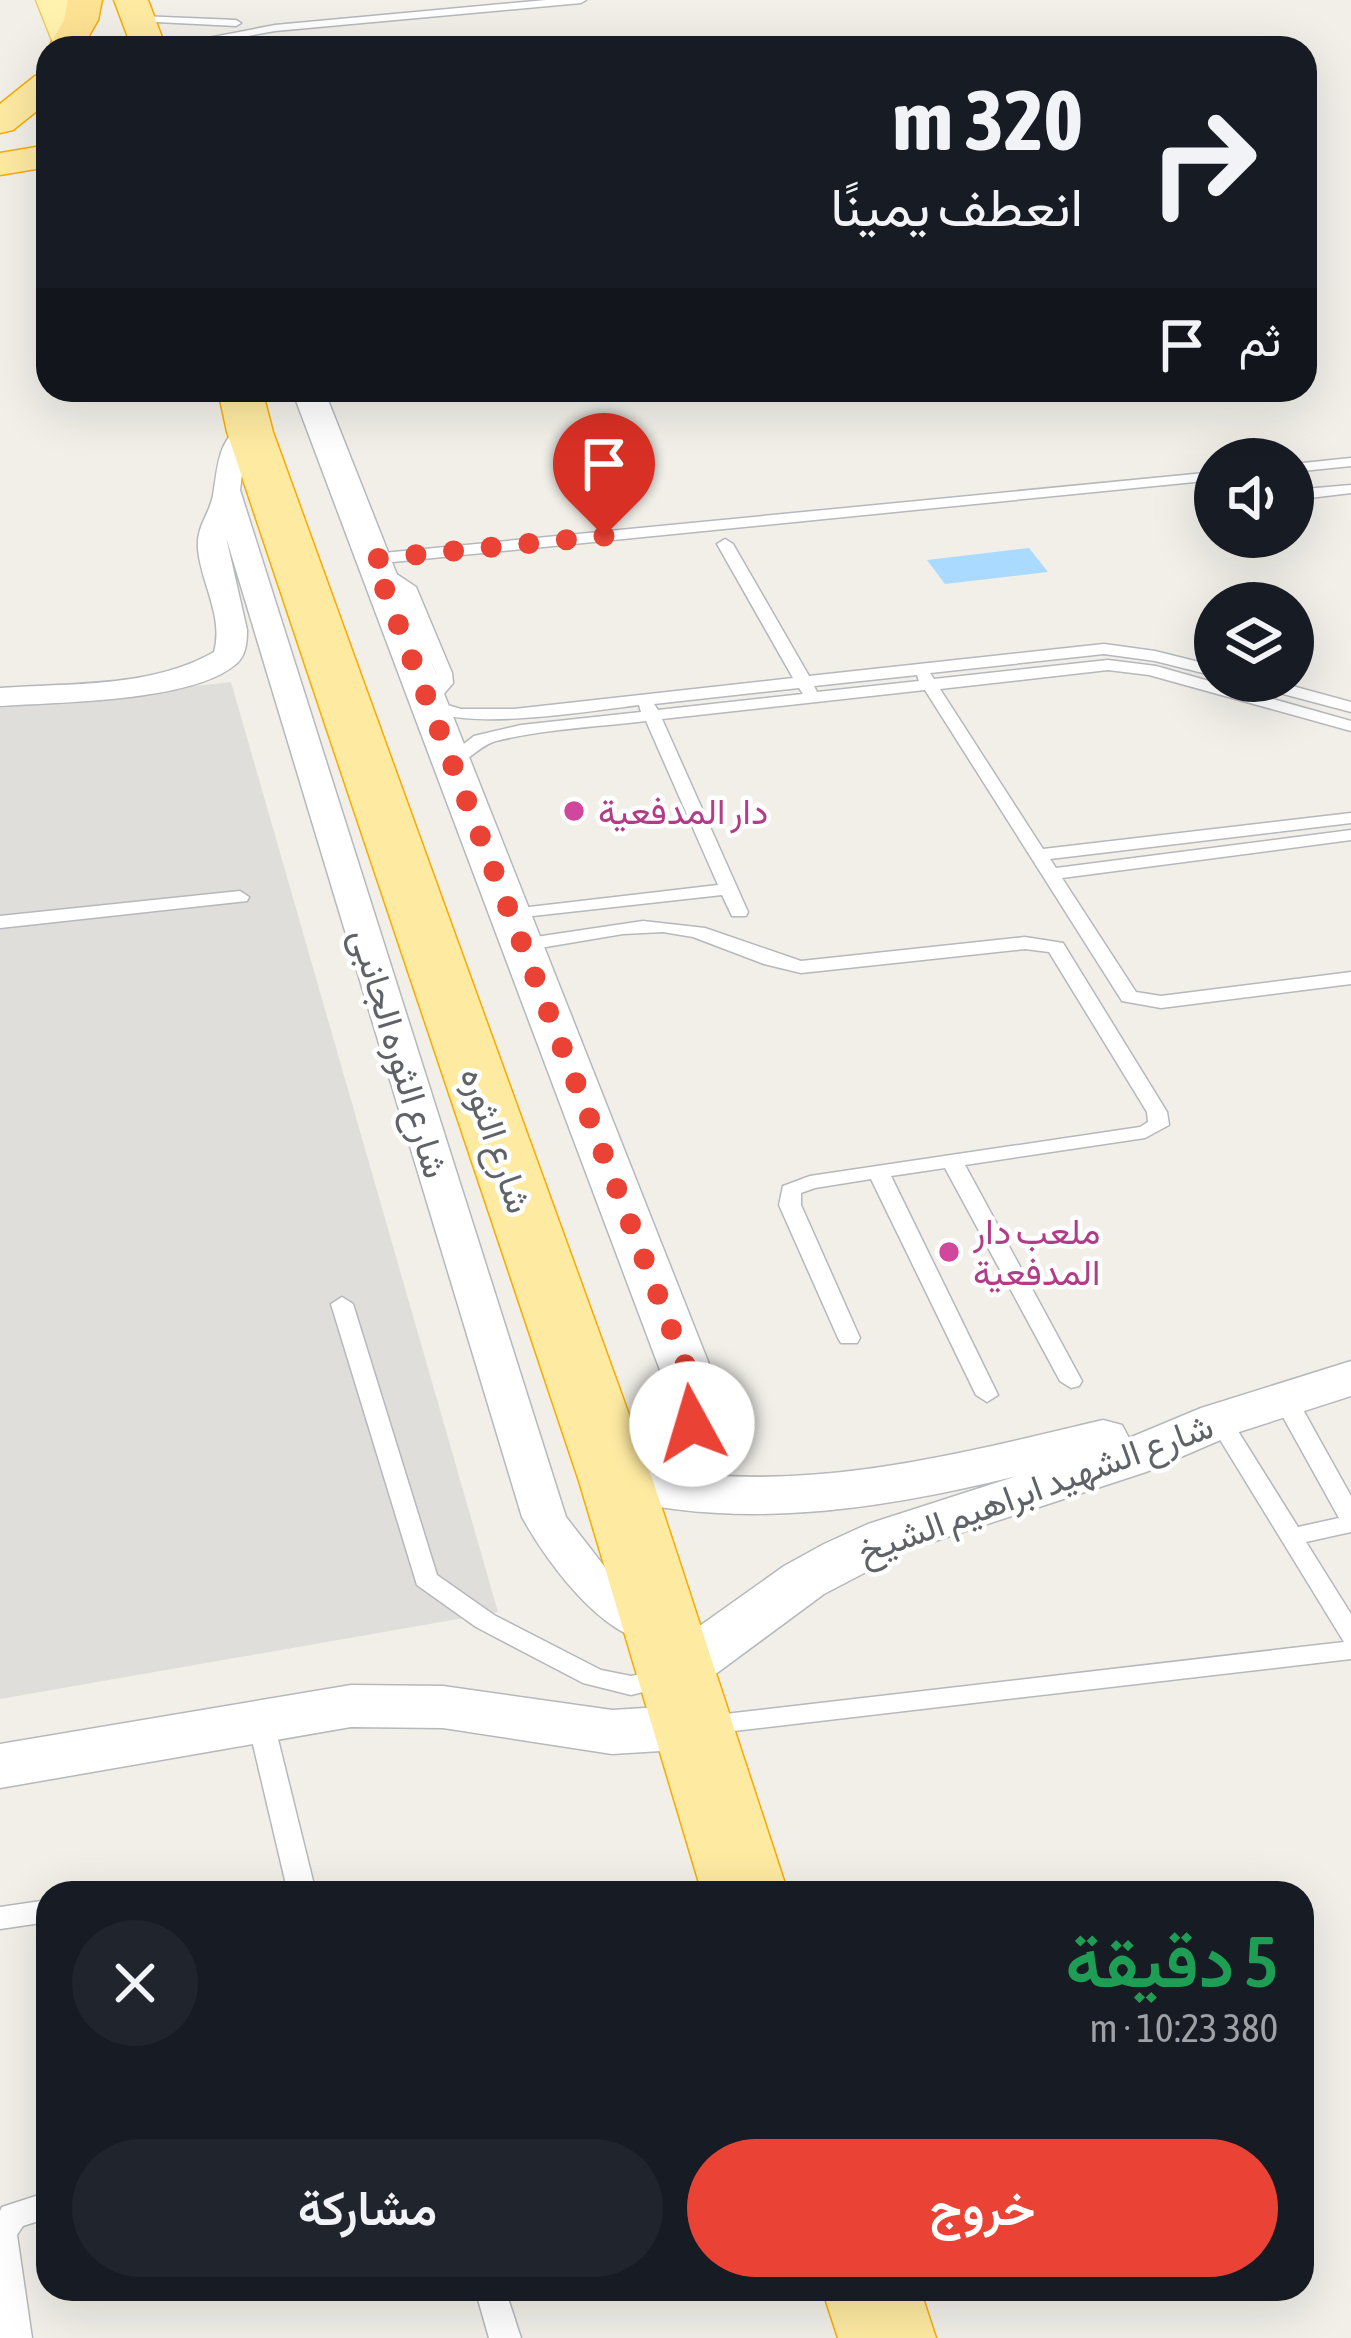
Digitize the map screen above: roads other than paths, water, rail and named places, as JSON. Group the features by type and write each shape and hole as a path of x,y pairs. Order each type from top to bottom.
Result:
{"highway":[{"path":"0,122 36,94"},
{"path":"0,164 36,158"},
{"name":"شارع الثوره","path":"245,411 613,1472 741,1881"},
{"path":"875,2301 887,2338"}],"main road":[{"path":"26,0 67,23"}],"street":[{"path":"313,402 698,1402 692,1424 673,1443 613,1472"},
{"path":"0,697 176,680 208,670 227,657 233,636 212,554 212,532 228,496 227,464 245,411"},
{"name":"شارع الثوره الجانبى","path":"228,496 544,1517 562,1549 622,1608 678,1677"},
{"name":"شارع الشهيد ابراهيم الشيخ","path":"678,1677 804,1580 844,1557 1127,1459 1220,1420 1351,1378"},
{"path":"613,1472 750,1499 841,1496 1145,1427 1220,1420"},
{"path":"0,1766 351,1706 397,1704 488,1713 592,1731 678,1677"}],"lane":[{"path":"138,17 229,29 580,0"},
{"path":"204,36 229,29"},
{"path":"1314,466 1351,462"},
{"path":"375,564 1194,478"},
{"path":"1314,493 1351,489"},
{"path":"725,544 808,690"},
{"path":"429,704 503,724 925,677 1104,650 1194,665"},
{"path":"925,677 1128,666 1351,726"},
{"path":"925,677 1123,992 1137,1001 1351,978"},
{"path":"1314,697 1351,707"},
{"path":"648,707 739,912"},
{"path":"453,760 503,724"},
{"path":"1038,855 1351,818"},
{"path":"1049,874 1351,835"},
{"path":"517,930 728,889"},
{"path":"0,922 240,897"},
{"path":"517,930 676,928 779,964 801,967 1039,942 1056,946 1157,1112 1159,1125 1145,1132 799,1184 790,1190 788,1198 849,1338"},
{"path":"952,1161 1071,1382"},
{"path":"878,1172 987,1395"},
{"path":"342,1304 419,1568 450,1602 608,1682 1351,1650"},
{"path":"1285,1400 1351,1521 1291,1537"},
{"path":"1220,1420 1348,1625"},
{"path":"260,1719 299,1881"},
{"path":"0,1918 36,1913"},
{"path":"16,2338 2,2234 13,2216 36,2209"},
{"path":"494,2301 505,2338"}],"water":[{"path":"1029,548 1048,572 945,584 927,560"}],"place":[{"name":"دار المدفعية","path":"574,811"},
{"name":"ملعب دار المدفعية","path":"949,1252"}]}
